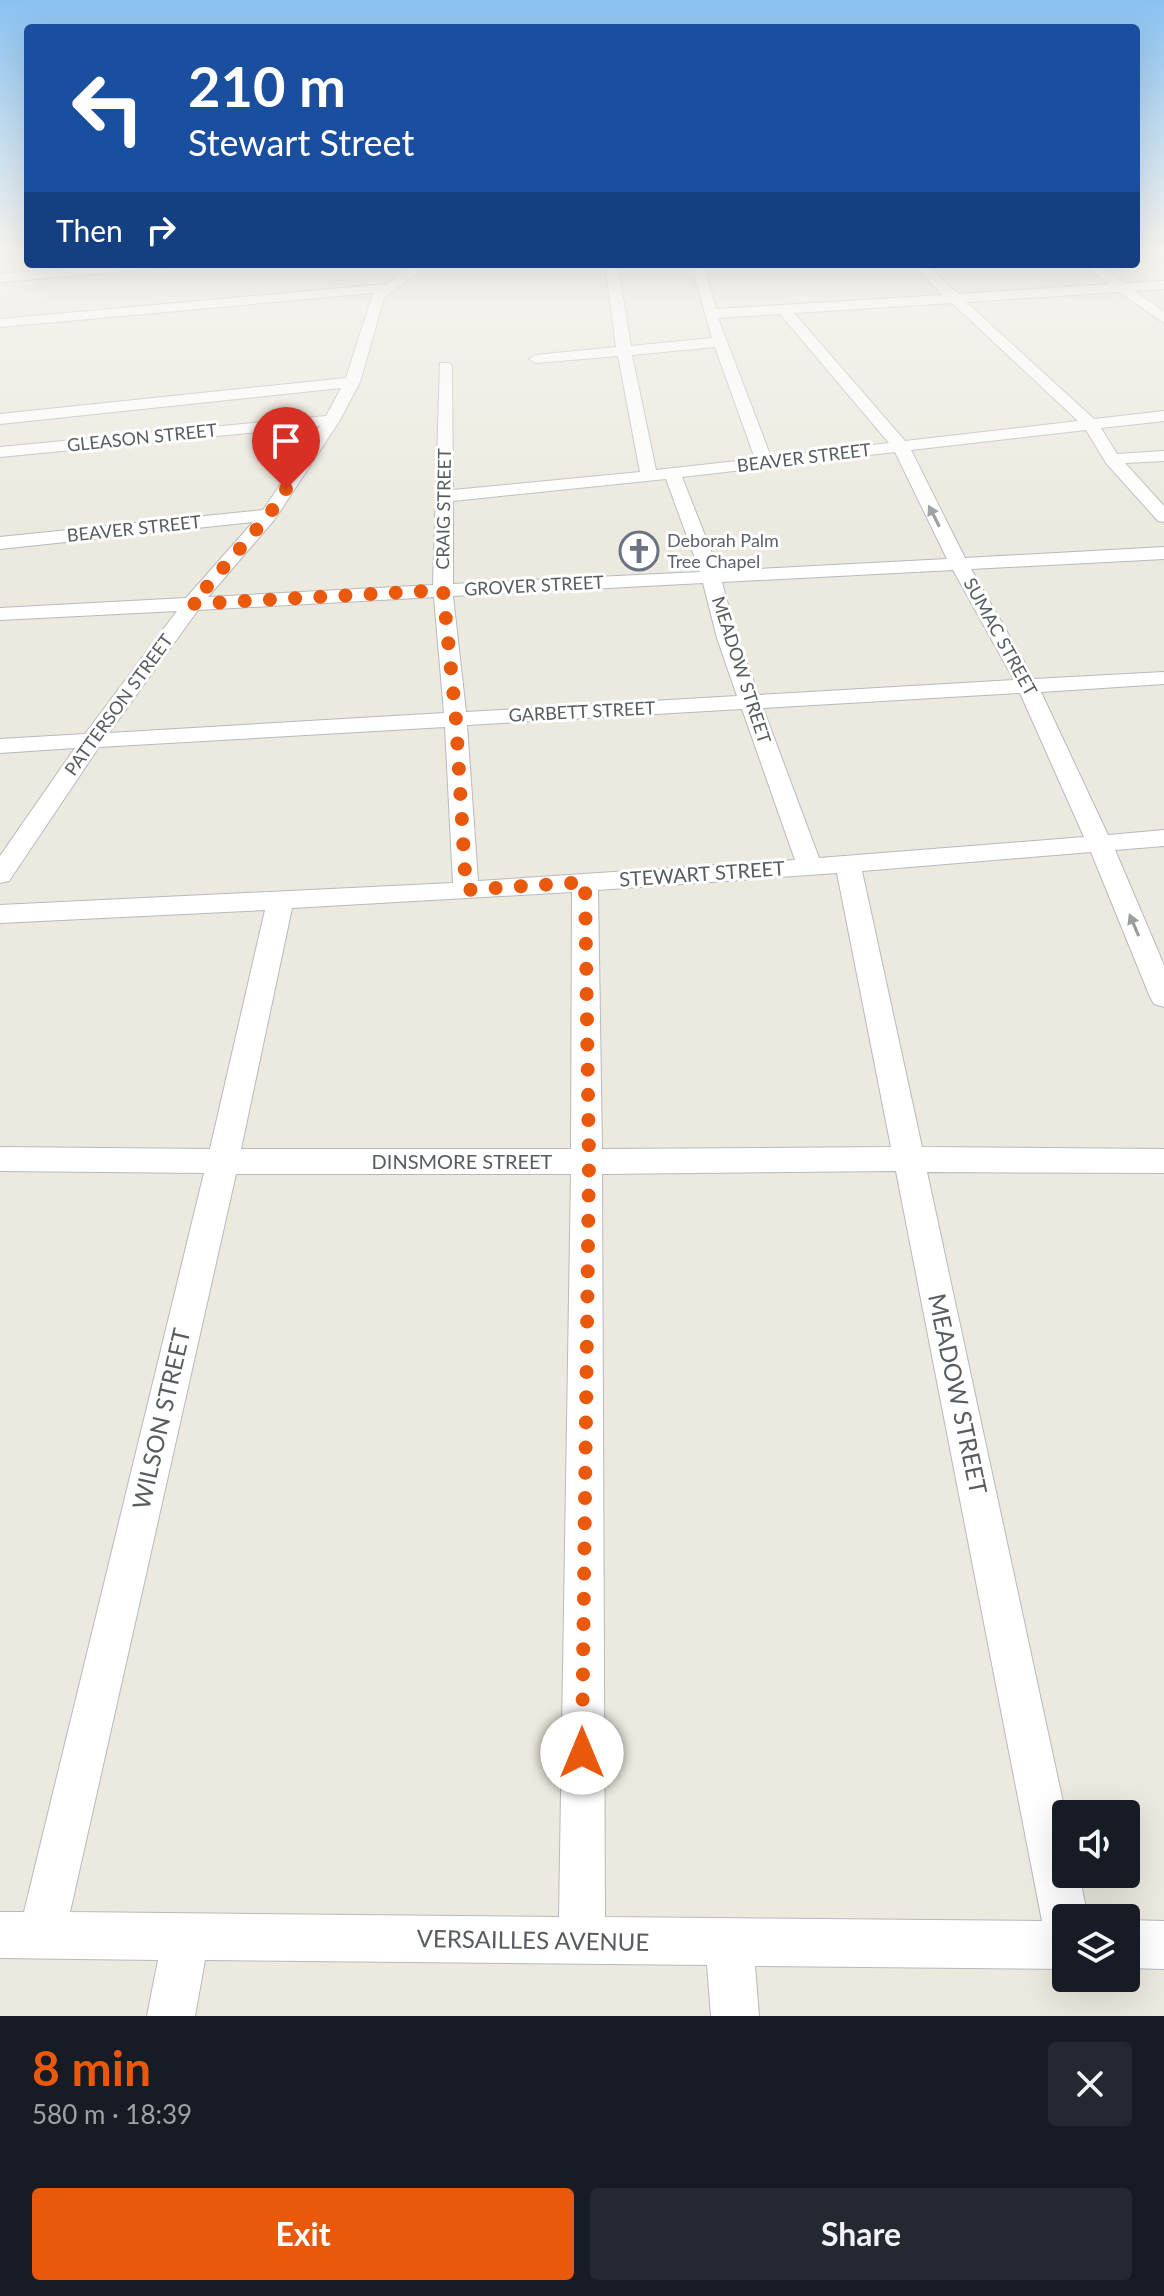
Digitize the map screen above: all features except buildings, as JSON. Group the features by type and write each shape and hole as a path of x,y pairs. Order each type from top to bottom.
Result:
{"street":[{"name":"PATTERSON STREET","path":"0,875 92,740 192,604 269,515 332,420 352,382 363,342"},
{"path":"623,342 649,476"},
{"path":"536,359 720,342"},
{"path":"721,342 765,463"},
{"name":"SUMAC STREET","path":"811,342 900,446 959,564 1028,687 1099,842 1164,997"},
{"path":"1002,342 1090,424 1112,459 1164,517"},
{"name":"CRAIG STREET","path":"445,366 443,590 456,720 466,890"},
{"path":"0,419 352,382"},
{"name":"BEAVER STREET","path":"445,496 649,476 1164,416"},
{"name":"GLEASON STREET","path":"0,452 332,420"},
{"path":"1112,459 1164,456"},
{"name":"MEADOW STREET","path":"672,473 711,576 727,638 810,867"},
{"name":"BEAVER STREET","path":"0,543 269,515"},
{"name":"GROVER STREET","path":"0,614 1164,553"},
{"name":"GARBETT STREET","path":"0,746 1164,678"},
{"name":"STEWART STREET","path":"0,914 280,902 466,890 810,867 1164,838"},
{"name":"MEADOW STREET","path":"848,864 1062,1904"},
{"path":"582,1941 583,1488 589,1161 585,882"},
{"name":"WILSON STREET","path":"20,1936 223,1161 280,902"},
{"name":"DINSMORE STREET","path":"0,1159 1164,1161"},
{"name":"VERSAILLES AVENUE","path":"20,1936 1052,1945"},
{"path":"171,2016 186,1937"},
{"path":"729,1942 735,2016"},
{"path":"1140,1944 1164,1945"}],"place":[{"name":"Deborah Palm Tree Chapel","path":"639,551"}],"route":[{"path":"286,489 269,515 192,604 443,590 456,720 466,890 585,882 589,1161 582,1753"}]}
